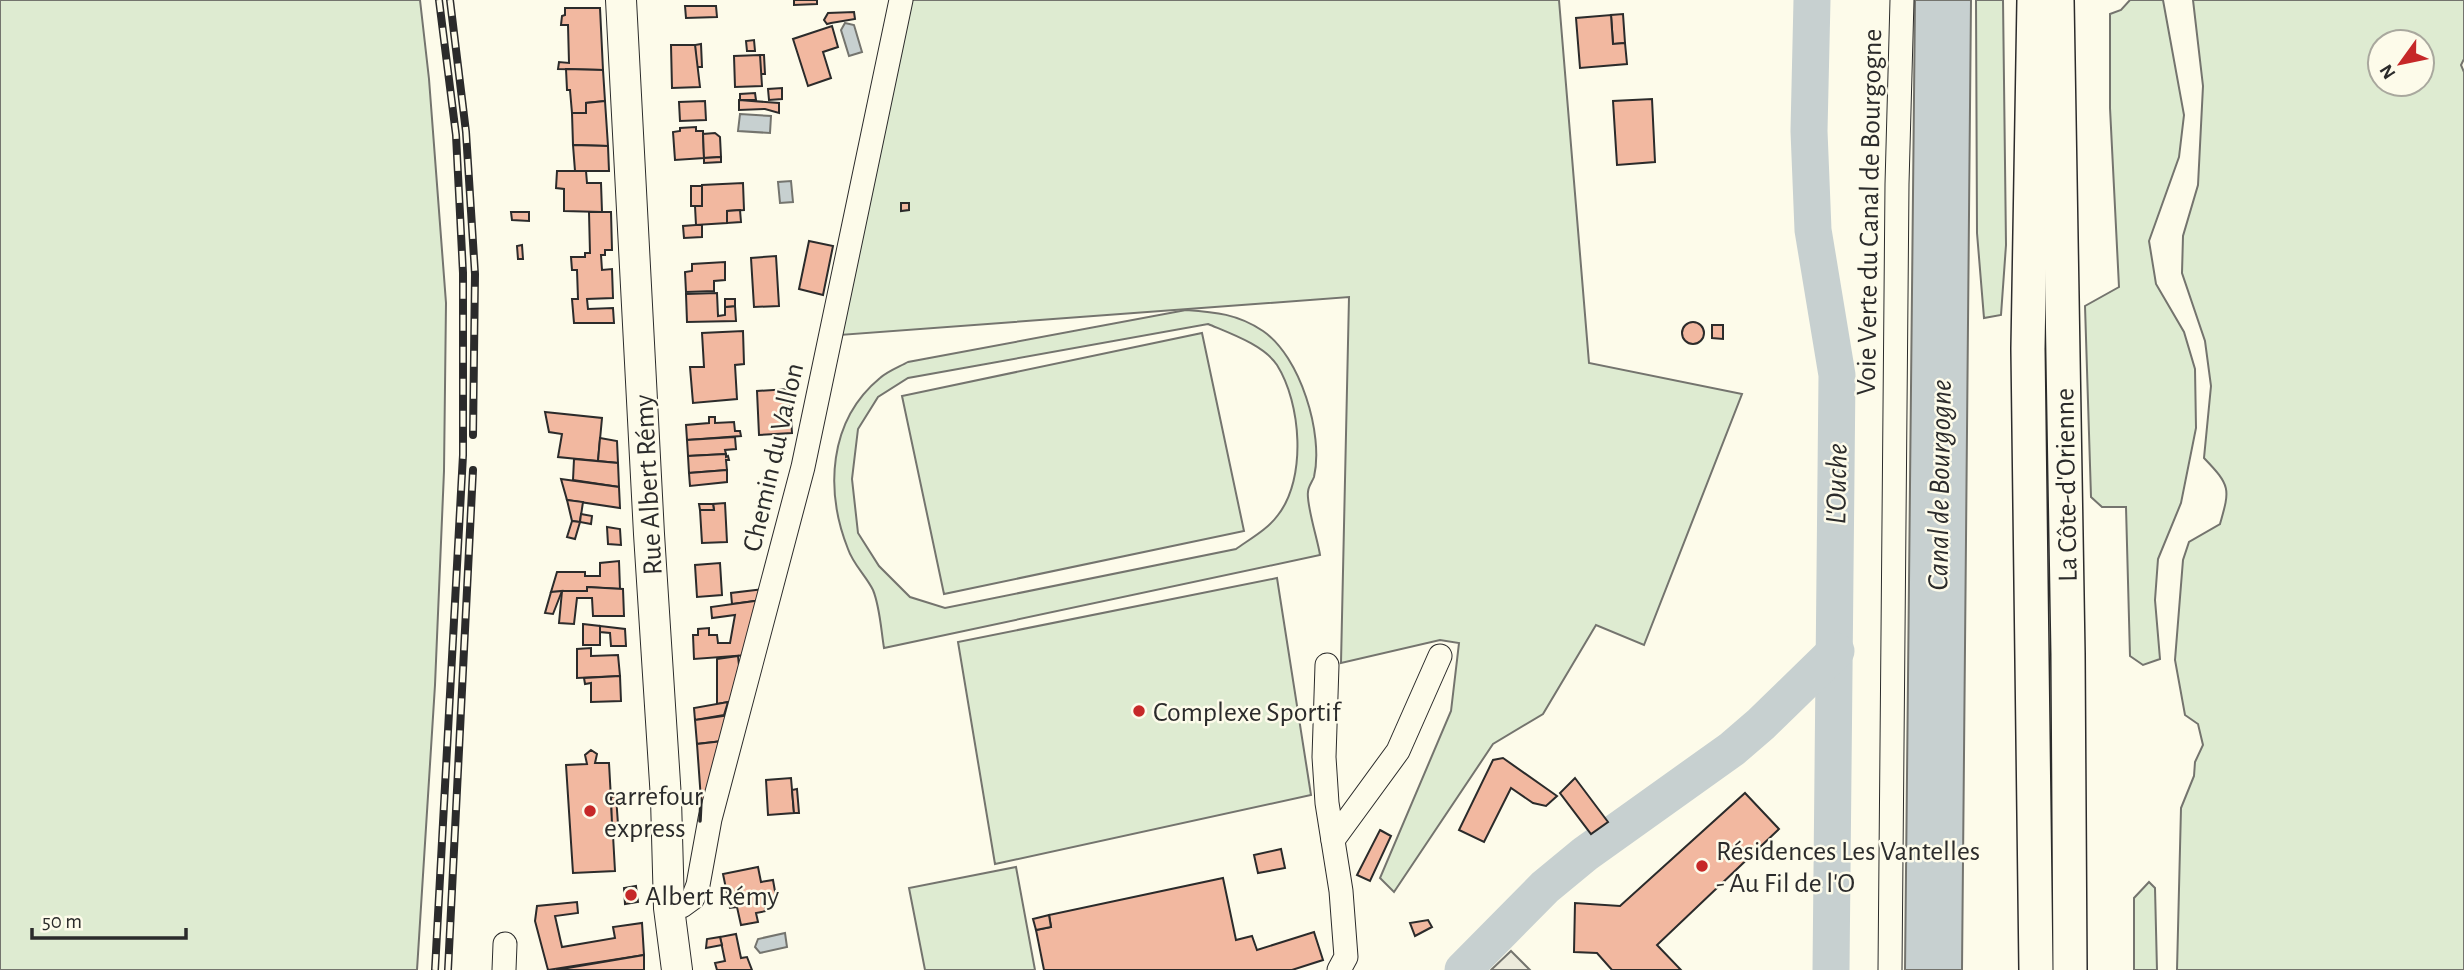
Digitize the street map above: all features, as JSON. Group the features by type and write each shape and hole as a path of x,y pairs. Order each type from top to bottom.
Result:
{"highway":[{"name":"La Côte-d'Orienne","path":"2034,0 2028,349 2036,970"},
{"name":"La Côte-d'Orienne","path":"2057,0 2068,654 2070,970"},
{"path":"2017,970 2032,750"}],"main road":[{"name":"Rue Albert Rémy","path":"621,0 666,799 669,908 677,970"}],"street":[{"name":"Chemin du Vallon","path":"669,908 682,906 693,898 698,885 710,820 803,467 901,0"},
{"name":"Voie Verte du Canal de Bourgogne","path":"1890,970 1897,226 1902,0"},
{"path":"1333,839 1398,751 1440,656"},
{"path":"1327,665 1324,757 1327,803 1341,891 1342,963"},
{"path":"504,970 505,944"}],"green space":[{"path":"0,0 420,0 429,79 446,303 444,471 435,685 417,970 0,970"},
{"path":"907,0 1559,0 1589,363 1742,394 1644,645 1596,625 1543,714 1493,744 1394,892 1380,878 1451,711 1459,643 1440,640 1341,663 1349,297 840,335"},
{"path":"1976,0 2003,0 2006,245 2001,315 1984,318 1977,233"},
{"path":"2130,0 2163,0 2184,115 2179,157 2149,241 2156,284 2184,332 2195,369 2196,428 2181,503 2158,559 2155,600 2160,659 2143,665 2130,656 2126,507 2102,507 2091,497 2085,306 2119,287 2110,108 2110,14 2121,10"},
{"path":"2193,0 2464,0 2464,59 2461,65 2464,72 2464,970 2177,970 2181,808 2203,745 2198,724 2185,715 2175,660 2183,560 2189,542 2220,524 2226,503 2224,482 2204,458 2211,386 2205,341 2182,273 2183,236 2198,185 2203,86"},
{"path":"1186,310 1217,313 1244,321 1263,331 1276,343 1288,358 1306,397 1312,419 1316,459 1308,498 1320,555 884,648 873,590 850,554 841,527 834,481 841,436 850,415 863,395 883,376 908,362","holes":["1208,324 1255,346 1271,358 1285,381 1296,419 1297,461 1287,499 1274,520 1253,538 1236,549 945,608 910,597 879,566 858,533 852,479 858,429 878,397 908,378"]},
{"path":"1202,333 1244,531 944,594 902,396"},
{"path":"1277,578 1311,795 995,864 958,642"},
{"path":"1016,867 1035,970 925,970 909,888"},
{"path":"2149,882 2155,888 2157,970 2134,970 2134,898"}],"shaded area":[{"path":"1511,951 1530,970 1491,970"}],"water":[{"name":"Canal de Bourgogne","path":"1915,0 1971,0 1962,970 1905,970"},
{"path":"845,23 854,25 862,52 849,56 841,30"},
{"path":"740,114 771,116 770,133 738,131"},
{"path":"791,181 793,202 780,203 778,182"},
{"path":"785,933 787,947 760,953 755,947 758,939"}],"building":[{"path":"794,0 817,0 817,4 794,5"},
{"path":"685,6 716,6 717,17 686,18"},
{"path":"565,8 600,8 603,70 558,69 559,62 569,63 568,25 561,25"},
{"path":"854,12 855,19 827,24 824,20 828,13"},
{"path":"1623,14 1625,43 1613,44 1611,15"},
{"path":"1611,15 1613,44 1625,43 1627,64 1580,68 1576,18"},
{"path":"832,26 838,47 823,52 831,78 808,86 793,39"},
{"path":"754,40 755,51 747,51 746,41"},
{"path":"701,44 702,67 696,67 695,45"},
{"path":"671,45 695,45 700,87 672,88"},
{"path":"760,55 764,55 765,74 760,74"},
{"path":"760,55 762,86 735,87 734,56"},
{"path":"566,69 603,70 605,101 586,103 586,113 572,113"},
{"path":"782,88 782,99 769,100 768,89"},
{"path":"755,93 756,100 740,100 740,94"},
{"path":"1652,99 1655,162 1617,165 1613,101"},
{"path":"739,100 779,103 779,113 765,109 739,110"},
{"path":"605,101 608,146 573,145 572,113 586,113 586,103"},
{"path":"705,101 706,120 680,121 679,102"},
{"path":"696,127 696,131 703,131 704,158 675,160 673,132 680,131 680,128"},
{"path":"715,133 720,137 721,157 704,158 703,134"},
{"path":"573,145 608,146 609,171 575,171"},
{"path":"721,157 721,162 704,163 704,158"},
{"path":"557,171 586,171 587,183 601,183 602,212 564,211 564,189 556,188"},
{"path":"743,183 744,210 727,211 727,223 696,225 695,206 702,206 702,185"},
{"path":"691,186 702,186 702,206 691,206"},
{"path":"901,203 909,203 909,210 901,211"},
{"path":"740,210 741,222 727,223 727,211"},
{"path":"511,212 529,212 529,221 512,220"},
{"path":"589,212 611,212 612,250 605,250 605,255 601,255 602,270 612,269 613,298 587,299 588,309 613,308 614,323 574,323 572,299 578,299 577,270 572,270 571,257 585,257 585,253 590,253"},
{"path":"702,225 702,237 684,238 683,226"},
{"path":"809,241 833,246 823,295 799,289"},
{"path":"522,245 523,259 518,259 517,246"},
{"path":"776,256 779,306 754,307 751,258"},
{"path":"725,262 725,280 714,281 714,291 686,292 685,272 692,271 692,264"},
{"path":"717,293 718,316 725,315 725,307 735,306 736,321 687,322 686,294"},
{"path":"725,299 735,299 735,306 725,307"},
{"path":"1693,322 1701,325 1704,333 1701,341 1693,344 1685,341 1682,333 1685,325"},
{"path":"1712,325 1723,325 1723,339 1712,338"},
{"path":"743,331 744,364 735,365 737,399 693,403 690,367 704,367 702,333"},
{"path":"789,389 792,433 759,435 757,391"},
{"path":"545,412 602,418 598,461 558,457 562,434 549,432"},
{"path":"709,417 715,417 715,423 734,422 735,431 740,431 741,436 687,440 686,425 709,423"},
{"path":"735,437 736,449 725,450 726,454 688,456 687,440"},
{"path":"600,438 617,441 618,463 598,461"},
{"path":"726,454 729,460 726,460 727,470 689,473 688,456"},
{"path":"574,459 618,463 619,487 573,480"},
{"path":"727,470 727,482 690,486 689,473"},
{"path":"561,479 619,487 620,508 567,500"},
{"path":"567,500 583,502 580,522 572,521"},
{"path":"725,503 727,542 702,543 700,510 714,510 713,504"},
{"path":"699,504 713,504 714,510 700,510"},
{"path":"581,514 592,516 591,524 580,522"},
{"path":"572,521 580,522 575,539 567,537"},
{"path":"607,527 620,529 621,545 608,544"},
{"path":"619,561 620,589 587,587 587,591 551,592 557,572 585,572 585,576 600,576 600,563"},
{"path":"720,563 722,595 697,597 695,565"},
{"path":"587,587 623,589 624,616 593,616 592,598 577,598 574,624 559,623 562,591 587,591"},
{"path":"764,589 762,600 732,604 731,593"},
{"path":"562,591 553,614 545,613 551,592"},
{"path":"762,600 748,655 694,659 693,635 698,635 698,629 709,628 709,635 717,635 718,643 730,643 735,615 712,618 711,607"},
{"path":"583,624 600,626 600,645 583,645"},
{"path":"600,626 625,629 626,646 611,646 610,633 600,632"},
{"path":"591,648 591,656 618,655 620,676 577,678 577,649"},
{"path":"738,656 740,675 734,701 717,704 717,659"},
{"path":"620,676 621,701 591,702 591,683 585,684 584,678"},
{"path":"728,702 724,715 695,720 694,708"},
{"path":"730,715 723,741 697,744 695,720"},
{"path":"723,741 709,799 701,800 697,744"},
{"name":"carrefour express","path":"591,750 597,754 595,763 609,763 615,871 573,873 566,765 587,764 585,755"},
{"path":"1503,758 1557,796 1546,806 1533,803 1511,788 1484,842 1459,830 1493,760"},
{"path":"791,778 794,813 768,815 766,780"},
{"path":"1575,778 1608,822 1591,834 1560,793"},
{"path":"797,789 799,813 794,813 792,790"},
{"name":"Résidences Les Vantelles - Au Fil de l'O","path":"1745,793 1779,829 1657,945 1681,970 1612,970 1597,953 1574,952 1575,903 1620,906"},
{"path":"616,796 618,824 612,824 611,797"},
{"path":"1380,830 1391,836 1370,881 1357,875"},
{"path":"1281,849 1285,868 1258,873 1254,855"},
{"path":"758,867 761,882 773,880 776,897 764,899 766,911 756,913 758,922 741,925 737,907 730,908 723,874"},
{"path":"1223,878 1236,940 1252,936 1257,950 1314,932 1323,960 1292,970 1044,970 1036,930 1051,927 1049,915"},
{"name":"Albert Rémy","path":"636,886 638,902 625,904 624,888"},
{"path":"577,902 578,913 555,916 562,947 615,938 613,927 642,923 644,955 548,970 535,921 537,906"},
{"path":"1049,915 1051,927 1036,930 1033,919"},
{"path":"1428,920 1432,927 1415,936 1410,923"},
{"path":"736,934 741,958 747,957 752,970 717,970 715,963 725,961 720,937"},
{"path":"720,937 722,945 706,948 707,939"},
{"path":"644,955 644,970 556,970"}],"waterway":[{"name":"L'Ouche","path":"1812,0 1809,131 1813,230 1837,375 1831,970"},
{"path":"1463,970 1545,887 1585,854 1732,749 1836,651"}],"railway":[{"path":"435,970 463,455 463,273 456,135 439,0"},
{"path":"450,0 466,132 475,274 473,435"},
{"path":"448,970 473,470"}],"wall":[{"path":"700,821 701,800"}],"place":[{"name":"Complexe Sportif","path":"1139,711"},
{"name":"carrefour express","path":"590,811"},
{"name":"Résidences Les Vantelles - Au Fil de l'O","path":"1702,866"},
{"name":"Albert Rémy","path":"631,895"}]}
